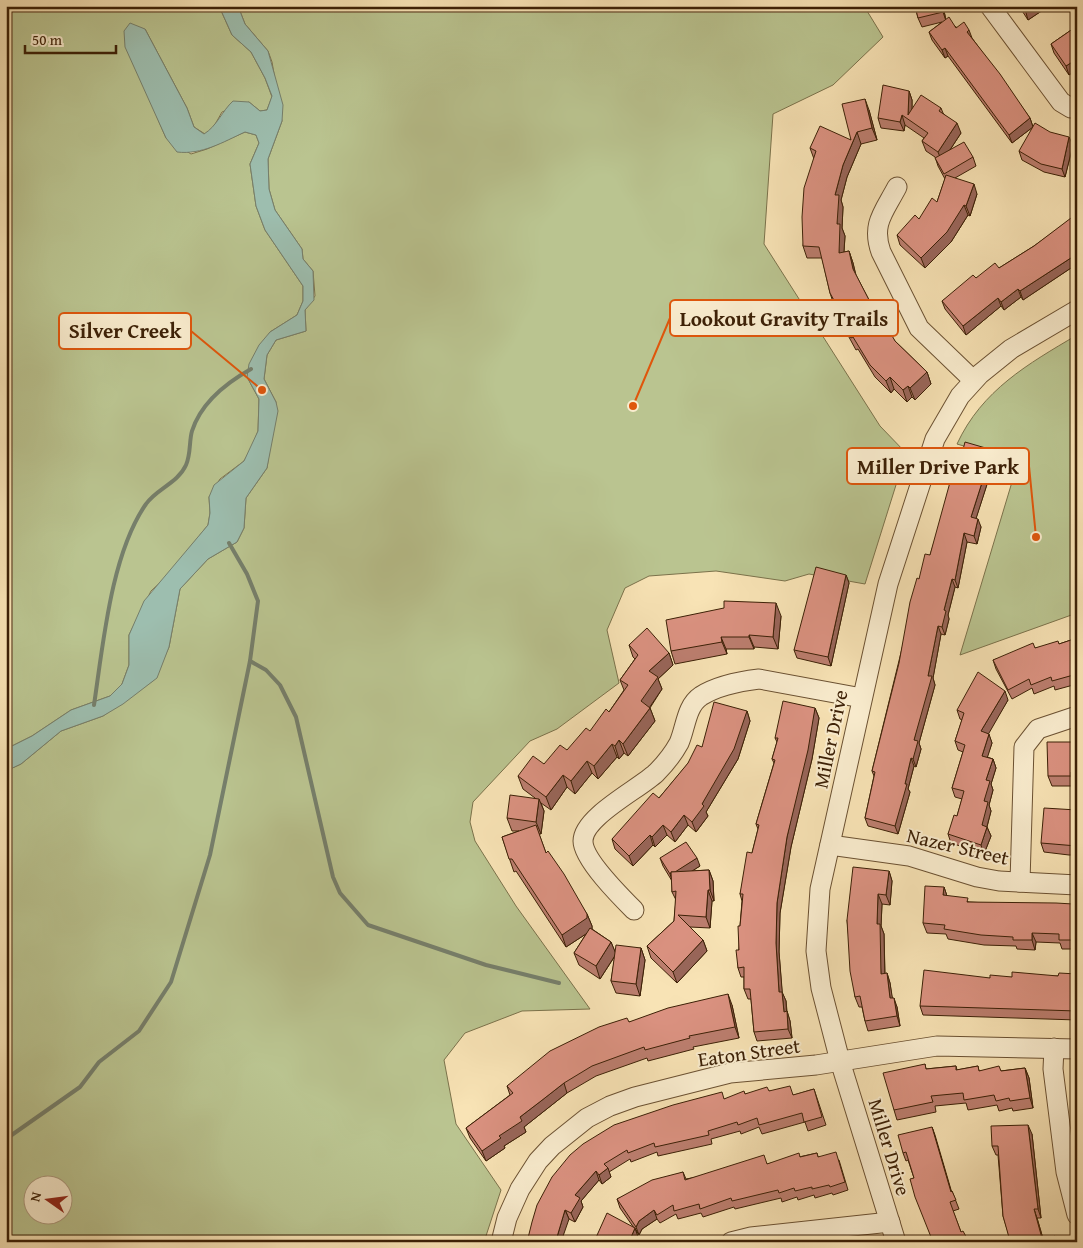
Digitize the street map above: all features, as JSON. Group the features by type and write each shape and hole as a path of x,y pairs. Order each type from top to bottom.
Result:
{"street":[{"path":"990,6 1060,102 1071,108 1077,108"},
{"path":"897,187 877,227 877,240 881,252 919,328 974,380"},
{"name":"Miller Drive","path":"896,1242 840,1061 821,988 816,951 817,914 830,845 888,584 929,455 946,417 974,380 1011,349 1077,310"},
{"path":"634,910 610,886 584,850 584,836 591,822 648,780 669,759 679,742 694,702 713,691 746,681 760,679 862,698"},
{"path":"1020,882 1024,747 1038,730 1077,716"},
{"name":"Nazer Street","path":"830,845 909,856 977,877 1020,882 1077,884"},
{"name":"Eaton Street","path":"501,1242 507,1218 520,1189 538,1161 552,1146 587,1118 610,1106 635,1097 730,1074 840,1061 937,1046 1077,1049"},
{"path":"1054,1048 1053,1069 1066,1172 1077,1215"},
{"path":"731,1242 751,1237 890,1222"}],"green space":[{"path":"6,6 219,6 232,35 251,52 265,78 272,97 267,110 260,111 249,102 222,112 213,128 205,134 194,127 187,108 145,29 157,117 166,138 191,154 245,132 256,135 259,143 250,164 256,206 265,230 303,286 303,301 297,315 270,332 247,377 259,399 258,431 252,447 244,461 220,479 209,497 210,513 208,525 166,577 151,591 129,635 129,665 122,684 110,696 71,710 32,736 6,749"},
{"path":"238,6 864,6 883,37 833,85 773,114 764,244 880,426 906,453 865,584 809,574 785,581 716,571 649,576 625,588 607,630 619,683 557,729 530,741 473,802 470,822 475,841 516,906 590,1009 522,1011 465,1033 444,1060 456,1124 501,1190 484,1242 6,1242 6,771 21,764 61,731 103,716 154,680 169,647 180,589 208,559 237,542 244,528 246,498 267,468 276,402 264,379 267,355 276,340 306,331 305,310 315,296 313,271 303,259 302,249 275,210 269,189 268,159 282,121 272,62 268,51 245,24"},
{"path":"1077,335 1077,613 960,655 1018,462 957,444 979,408 993,393 1024,368"}],"shaded area":[{"path":"219,6 238,6 245,24 268,51 283,105 282,121 268,159 269,189 275,210 302,249 303,259 313,271 314,300 305,310 306,331 276,340 267,355 264,379 276,402 278,411 267,468 246,498 244,528 237,542 208,559 180,589 169,647 157,678 123,704 103,716 61,731 21,764 6,771 6,749 32,736 71,710 110,696 122,684 129,665 129,635 144,601 208,525 210,513 209,497 214,485 244,461 258,431 259,399 247,377 249,364 259,345 270,332 297,315 303,301 303,286 265,230 256,206 250,164 259,143 256,135 245,132 204,150 177,152 166,138 125,47 124,31 130,23 145,29 187,108 194,127 204,134 209,131 233,101 249,102 260,111 267,110 272,96 265,78 251,52 232,35"}],"building":[{"path":"915,6 942,6 943,12 918,18"},
{"path":"949,17 956,28 964,22 969,30 967,32 1000,74 1030,118 1009,135 945,48 942,50 929,32"},
{"path":"1077,26 1077,59 1066,66 1051,44"},
{"path":"883,85 909,91 908,115 921,95 941,108 939,111 957,123 938,152 922,141 928,133 902,115 900,122 878,118"},
{"path":"865,99 872,128 857,132 843,165 835,195 839,195 837,224 840,224 839,253 849,251 853,269 882,325 885,323 895,341 927,372 910,388 908,386 903,390 890,377 886,381 870,365 853,337 851,338 839,317 842,315 830,293 819,247 803,246 804,188 816,151 810,148 820,126 851,140 842,104"},
{"path":"1035,123 1050,132 1069,137 1062,169 1041,164 1019,151"},
{"path":"964,142 973,157 944,174 935,158"},
{"path":"946,175 974,184 966,206 964,205 947,232 921,258 897,235 915,215 919,219 932,198 937,202"},
{"path":"1077,215 1077,254 1020,291 1018,289 1001,302 998,298 963,326 942,301 973,275 976,278 995,263 999,268"},
{"path":"965,442 996,451 991,468 987,467 971,517 978,519 974,536 964,533 955,580 952,579 944,610 946,611 942,627 938,626 928,676 932,676 914,740 918,741 913,759 911,758 905,784 907,784 895,826 865,818 875,772 872,771 899,663 910,602 917,578 919,579 925,554 930,555 955,464 959,465"},
{"path":"816,567 846,575 828,657 794,650"},
{"path":"724,601 776,603 773,637 749,635 749,637 721,637 722,642 671,651 666,620 724,608"},
{"path":"647,628 669,653 649,671 658,677 641,701 650,708 623,744 619,740 615,746 612,744 594,766 587,761 571,781 563,775 546,797 518,776 533,756 544,764 560,745 567,750 586,728 590,731 606,709 609,712 628,685 620,680 638,655 629,645"},
{"path":"1077,638 1077,674 1052,681 1051,677 1031,685 1029,679 1008,690 993,660 1033,643 1035,648 1058,641 1059,644"},
{"path":"978,672 1005,691 981,731 989,734 982,756 993,759 986,780 990,781 984,801 988,802 982,825 987,827 981,845 948,834 954,815 957,816 964,791 952,788 965,745 955,741 964,713 957,710"},
{"path":"783,701 815,708 808,750 787,837 777,903 776,943 779,992 782,992 784,1012 787,1011 788,1029 754,1032 750,989 744,989 744,967 738,968 736,950 739,950 738,926 740,926 743,894 740,894 747,852 752,853 759,825 756,824 775,760 772,759 778,738 775,738"},
{"path":"714,702 747,711 734,749 702,804 704,806 692,822 684,815 671,832 663,825 629,856 612,839 653,793 659,798 688,763 697,745 702,747"},
{"path":"1047,742 1077,742 1077,770 1071,772 1071,776 1048,776"},
{"path":"510,795 539,799 536,822 507,818"},
{"path":"1044,808 1077,810 1077,846 1041,843"},
{"path":"536,825 546,853 548,851 564,874 587,914 587,918 562,935 512,859 509,859 502,837"},
{"path":"686,842 697,858 670,874 660,858"},
{"path":"853,867 889,871 886,895 878,894 877,924 880,924 881,974 887,973 890,998 894,998 897,1016 865,1021 860,996 855,997 850,971 847,920"},
{"path":"709,870 710,890 708,890 706,917 678,915 703,940 673,972 647,946 674,921 676,891 672,892 671,872"},
{"path":"925,886 944,887 943,895 968,898 967,902 1073,904 1073,907 1077,908 1077,940 1059,940 1059,934 1032,933 1032,940 1013,940 1013,937 981,935 944,929 945,925 923,923"},
{"path":"590,928 611,942 596,966 574,953"},
{"path":"616,945 641,948 636,984 611,981"},
{"path":"924,970 990,978 990,975 1012,977 1012,972 1058,976 1059,973 1077,974 1077,1011 920,1006"},
{"path":"728,994 735,1027 689,1036 690,1038 645,1050 644,1047 592,1066 564,1083 520,1117 522,1121 499,1136 501,1138 482,1151 466,1128 513,1093 507,1086 550,1051 599,1027 627,1018 629,1022 668,1008"},
{"path":"925,1064 926,1069 956,1066 956,1070 978,1066 979,1071 999,1066 1001,1071 1025,1068 1030,1098 1010,1101 1009,1098 996,1101 994,1095 964,1100 963,1093 931,1096 933,1102 894,1110 883,1073"},
{"path":"790,1086 793,1095 814,1089 822,1117 804,1122 802,1113 759,1125 757,1118 738,1125 737,1122 708,1131 709,1135 655,1147 654,1143 628,1153 627,1150 604,1164 608,1168 599,1175 596,1171 575,1195 580,1198 571,1213 565,1210 557,1237 559,1237 558,1242 527,1242 537,1205 552,1177 570,1155 583,1144 614,1125 673,1105 722,1092 724,1099 744,1091 745,1094 767,1087 769,1091"},
{"path":"1028,1125 1038,1209 1034,1209 1043,1242 1021,1242 1019,1238 1010,1241 1003,1216 998,1146 992,1146 991,1126"},
{"path":"932,1127 951,1192 956,1200 950,1202 961,1232 963,1231 969,1242 933,1242 915,1197 910,1179 914,1178 906,1152 903,1153 898,1135"},
{"path":"836,1152 845,1182 830,1187 829,1185 795,1191 794,1188 779,1193 778,1190 732,1201 731,1198 700,1209 699,1204 674,1211 673,1205 657,1215 654,1210 639,1221 636,1227 617,1199 652,1180 683,1172 685,1180 764,1155 767,1164 799,1153 800,1157 817,1153 818,1157"},
{"path":"607,1213 635,1228 629,1242 594,1242"},
{"path":"1055,1236 1059,1242 1044,1242"}],"waterway":[{"path":"94,705 110,601 124,548 134,525 150,499 178,477 186,465 192,431 202,411 224,387 251,369"},
{"path":"6,1139 80,1087 99,1062 139,1031 171,982 210,855 250,661 258,601 247,574 229,543"},
{"path":"250,661 266,670 280,685 296,717 333,877 340,893 368,925 486,965 559,983"}],"place":[{"name":"Silver Creek","path":"262,390"},
{"name":"Lookout Gravity Trails","path":"633,406"},
{"name":"Miller Drive Park","path":"1036,537"}]}
